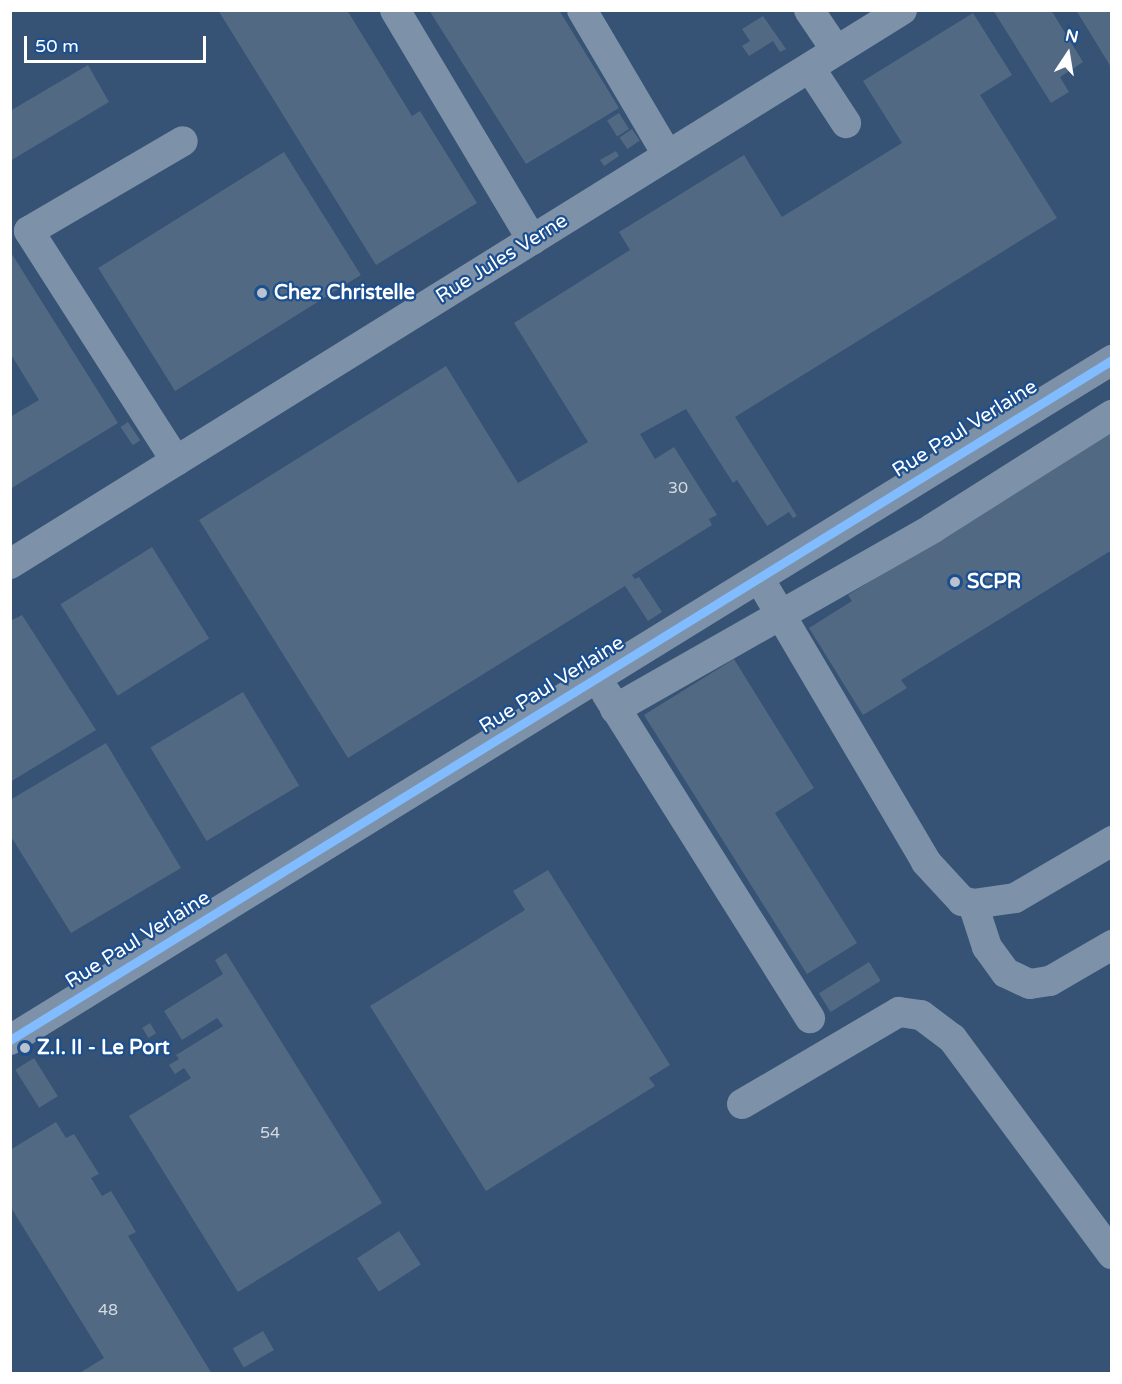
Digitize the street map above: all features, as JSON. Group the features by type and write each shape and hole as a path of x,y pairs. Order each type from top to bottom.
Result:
{"street":[{"path":"395,10 532,240"},
{"path":"582,10 668,156"},
{"path":"809,10 836,50"},
{"name":"Rue Jules Verne","path":"10,564 902,10"},
{"path":"810,68 846,123"},
{"path":"176,461 29,231 183,141"},
{"name":"Rue Paul Verlaine","path":"10,1040 1112,360"},
{"path":"615,709 782,617 933,528 1112,415"},
{"path":"759,578 926,862 962,901 974,904 1015,898 1112,841"},
{"path":"597,678 810,1018"},
{"path":"974,904 987,947 1006,973 1030,984 1050,981 1112,945"},
{"path":"742,1104 899,1012 921,1015 952,1038 1112,1254"}],"building":[{"path":"218,10 347,10 412,116 420,111 477,203 376,265"},
{"path":"429,10 559,10 619,108 526,164"},
{"path":"993,10 1051,10 1083,62 1060,77 1069,92 1051,103"},
{"path":"1076,10 1112,10 1112,69 1092,36"},
{"path":"973,13 1012,75 980,95 1057,218 735,417 797,516 793,518 789,512 767,526 737,480 733,483 686,409 640,434 655,459 674,447 717,515 709,519 712,525 632,575 635,579 639,577 662,612 648,621 625,586 348,758 199,520 446,366 518,483 588,442 514,323 630,250 619,232 744,155 782,217 902,143 863,81"},
{"path":"763,16 786,49 780,52 773,41 749,56 742,46 750,41 742,29"},
{"path":"88,65 109,102 10,161 10,111"},
{"path":"619,113 629,129 617,137 607,120"},
{"path":"632,129 640,141 627,149 620,137"},
{"path":"616,151 619,156 604,166 600,160"},
{"path":"284,152 361,275 175,391 98,268"},
{"path":"10,251 118,423 10,489 10,417 39,400 10,353"},
{"path":"128,422 140,440 133,445 121,427"},
{"path":"1112,432 1112,550 901,680 907,688 863,715 809,628 852,601 848,595"},
{"path":"152,547 209,639 118,696 60,604"},
{"path":"22,615 96,730 10,782 10,621"},
{"path":"734,659 814,788 775,813 857,943 807,974 644,715"},
{"path":"243,692 299,785 207,841 150,748"},
{"path":"106,743 181,868 71,933 10,835 10,800"},
{"path":"548,870 670,1065 649,1078 655,1086 486,1191 370,1006 525,910 513,891"},
{"path":"226,953 382,1203 238,1292 129,1116 191,1078 184,1068 175,1074 169,1065 179,1059 176,1055 223,1026 217,1018 182,1040 164,1011 223,974 215,960"},
{"path":"869,962 881,981 831,1012 819,993"},
{"path":"150,1023 156,1033 148,1038 142,1028"},
{"path":"34,1058 58,1096 39,1108 15,1070"},
{"path":"56,1122 66,1138 74,1134 99,1174 91,1178 102,1196 111,1191 136,1232 128,1236 212,1374 78,1374 104,1358 10,1206 10,1150"},
{"path":"399,1231 421,1265 379,1292 357,1258"},
{"path":"263,1331 274,1350 244,1368 233,1348"}],"cycle path":[{"path":"10,1040 1112,360"}],"place":[{"name":"Chez Christelle","path":"262,293"},
{"name":"SCPR","path":"955,582"},
{"name":"Z.I. II - Le Port","path":"25,1048"}]}
